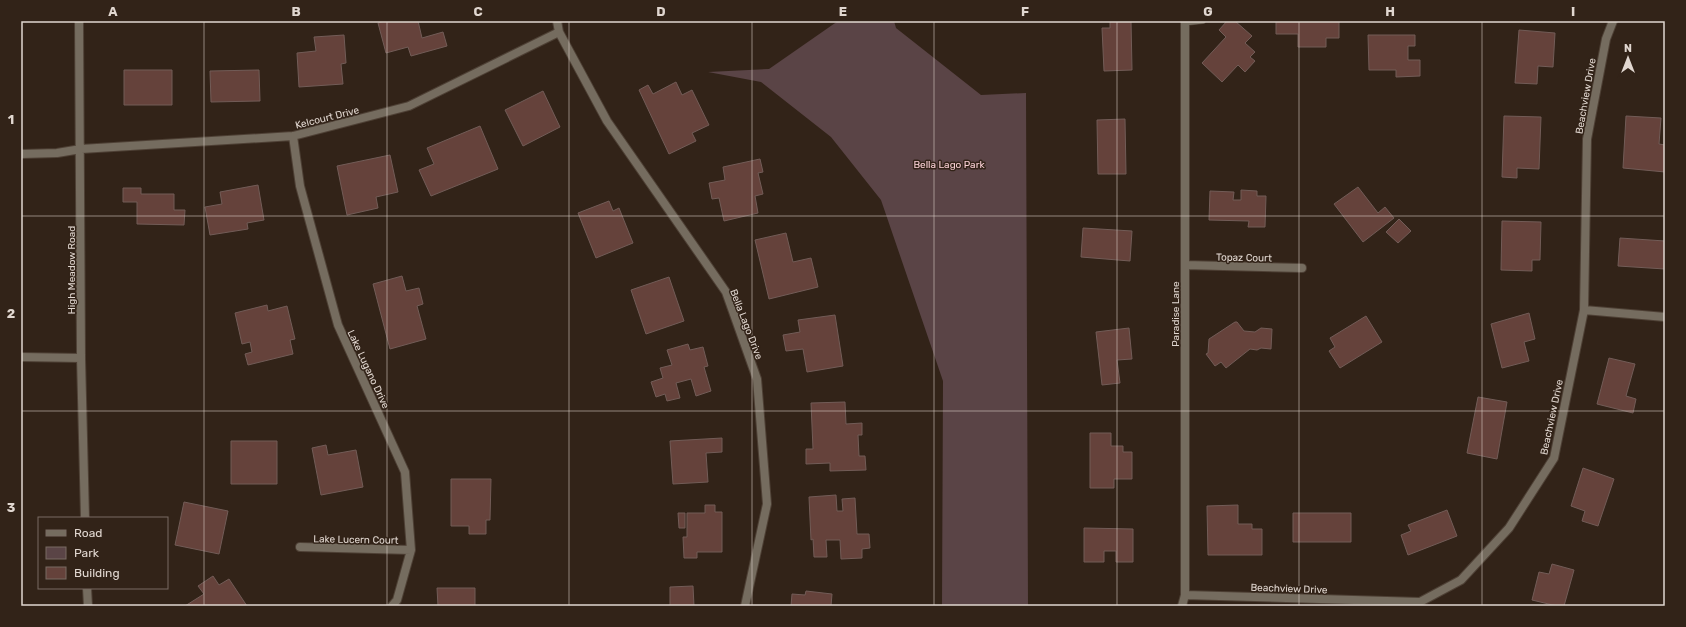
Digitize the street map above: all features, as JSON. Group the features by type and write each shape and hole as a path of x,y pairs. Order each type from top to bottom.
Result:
{"street":[{"name":"High Meadow Road","path":"79,21 81,149 81,358 85,517"},
{"name":"Bella Lago Drive","path":"557,21 559,32 607,121 726,292 757,379 767,504 745,606"},
{"name":"Beachview Drive","path":"1185,595 1420,602 1461,580 1509,528 1554,458 1584,310 1587,139 1606,39 1613,21"},
{"name":"Paradise Lane","path":"1182,606 1185,595 1185,22"},
{"name":"Kelcourt Drive","path":"21,154 57,153 81,149 294,136 409,106 559,32"},
{"name":"Lake Lugano Drive","path":"294,136 300,186 338,326 405,472 411,550 397,600 392,606"},
{"name":"Topaz Court","path":"1185,265 1302,268"},
{"path":"1584,310 1665,317"},
{"path":"21,357 81,358"},
{"name":"Lake Lucern Court","path":"300,547 411,550"},
{"path":"87,589 88,606"}],"lane":[{"path":"1185,22 1202,21"}],"green space":[{"name":"Bella Lago Park","path":"838,21 894,21 896,28 981,95 1026,93 1028,606 942,606 943,381 881,200 831,137 761,82 708,72 769,69"}],"building":[{"path":"385,21 418,21 422,38 443,32 447,46 411,56 408,47 386,53 378,23"},
{"path":"1110,21 1131,21 1132,70 1104,71 1102,28 1110,28"},
{"path":"1227,21 1235,21 1252,36 1245,43 1255,52 1250,57 1255,61 1245,72 1238,65 1222,82 1202,63 1226,37 1219,30"},
{"path":"1276,21 1339,21 1339,38 1326,38 1326,47 1298,47 1298,34 1276,34"},
{"path":"1519,30 1555,33 1553,67 1538,66 1537,84 1515,83"},
{"path":"344,35 346,63 341,64 343,84 299,87 297,53 316,51 314,37"},
{"path":"1368,35 1415,35 1415,46 1408,46 1408,60 1420,60 1420,76 1396,77 1396,70 1369,70"},
{"path":"124,70 172,70 172,105 124,105"},
{"path":"259,70 260,101 211,102 210,71"},
{"path":"676,82 682,95 692,90 709,125 692,133 696,141 669,154 639,90 648,85 653,94"},
{"path":"543,91 560,127 523,146 505,110"},
{"path":"1504,116 1541,117 1539,169 1517,168 1517,178 1502,177"},
{"path":"1626,116 1661,118 1659,144 1665,145 1665,172 1623,168"},
{"path":"1125,119 1126,174 1098,174 1097,120"},
{"path":"480,126 498,169 431,196 419,170 434,164 427,148"},
{"path":"390,155 398,192 376,197 378,208 347,215 337,166"},
{"path":"760,159 763,172 758,173 763,194 755,196 758,213 724,221 719,198 712,199 709,183 725,180 723,167"},
{"path":"258,185 264,220 247,223 248,229 210,235 205,207 222,204 220,192"},
{"path":"1358,187 1378,213 1385,207 1394,218 1363,242 1334,204"},
{"path":"123,188 141,188 141,194 174,194 174,210 185,210 184,225 137,224 137,202 123,202"},
{"path":"1241,190 1257,191 1257,196 1266,196 1265,227 1248,227 1249,221 1209,220 1210,191 1234,192 1233,200 1241,200"},
{"path":"609,201 613,211 619,208 633,243 596,258 578,213"},
{"path":"1399,219 1411,231 1398,243 1386,232"},
{"path":"1502,221 1541,222 1540,260 1532,260 1532,271 1501,270"},
{"path":"1083,228 1132,231 1130,261 1081,257"},
{"path":"786,233 793,262 811,258 818,287 769,299 755,240"},
{"path":"1620,238 1665,241 1665,269 1618,266"},
{"path":"402,276 406,291 419,288 423,304 417,306 426,339 390,349 373,284"},
{"path":"669,277 684,321 646,334 631,290"},
{"path":"267,305 268,311 287,306 295,339 290,340 293,354 248,365 245,354 252,352 250,342 242,344 235,313"},
{"path":"1529,313 1535,339 1524,342 1529,361 1502,368 1491,324"},
{"path":"835,315 843,366 807,372 803,349 786,351 783,335 800,332 798,320"},
{"path":"1366,316 1382,342 1340,368 1329,351 1335,347 1330,338"},
{"path":"1237,322 1244,331 1255,332 1261,328 1272,329 1271,349 1250,349 1226,368 1221,362 1215,366 1206,354 1208,353 1209,339"},
{"path":"1129,328 1132,359 1117,360 1120,383 1102,385 1096,332"},
{"path":"688,344 690,350 703,347 708,366 704,367 711,391 696,396 691,379 676,383 680,398 667,401 665,394 656,397 651,382 663,378 660,368 672,365 667,350"},
{"path":"1609,358 1635,364 1626,396 1636,399 1633,413 1597,404"},
{"path":"1478,397 1507,402 1497,459 1467,453"},
{"path":"845,402 846,424 862,423 862,435 858,435 859,456 865,456 866,470 830,471 830,463 806,464 806,449 813,449 811,403"},
{"path":"1090,433 1111,433 1111,446 1123,446 1123,452 1132,452 1132,479 1114,479 1114,488 1090,488"},
{"path":"722,438 722,452 706,453 708,482 673,484 670,441"},
{"path":"231,441 277,441 277,484 231,484"},
{"path":"326,445 328,455 356,450 363,487 321,495 312,448"},
{"path":"1583,468 1614,479 1598,526 1582,521 1585,511 1571,506"},
{"path":"451,479 491,479 490,520 486,520 486,534 469,534 469,526 451,526"},
{"path":"836,495 837,511 843,511 842,499 855,498 857,534 869,534 870,548 862,549 862,558 841,559 840,540 826,540 827,557 814,557 813,539 811,540 809,497"},
{"path":"184,502 228,511 219,554 175,545"},
{"path":"705,505 715,505 715,512 722,512 722,552 697,552 697,558 684,558 683,537 687,537 687,513 705,513"},
{"path":"1238,505 1238,524 1252,524 1252,529 1262,529 1262,555 1208,555 1207,506"},
{"path":"1447,510 1457,536 1408,555 1401,535 1411,531 1408,525"},
{"path":"678,513 685,513 685,528 679,528"},
{"path":"1293,513 1351,513 1351,542 1293,542"},
{"path":"1084,528 1133,529 1133,562 1116,562 1116,551 1104,551 1104,562 1084,562"},
{"path":"1552,564 1574,570 1564,606 1557,606 1532,600 1539,572 1549,574"},
{"path":"213,576 219,585 229,579 247,606 185,606 204,594 198,586"},
{"path":"693,586 694,606 670,606 670,587"},
{"path":"437,588 475,588 475,606 438,606"},
{"path":"806,591 832,594 831,606 791,606 792,594 805,595"}]}
